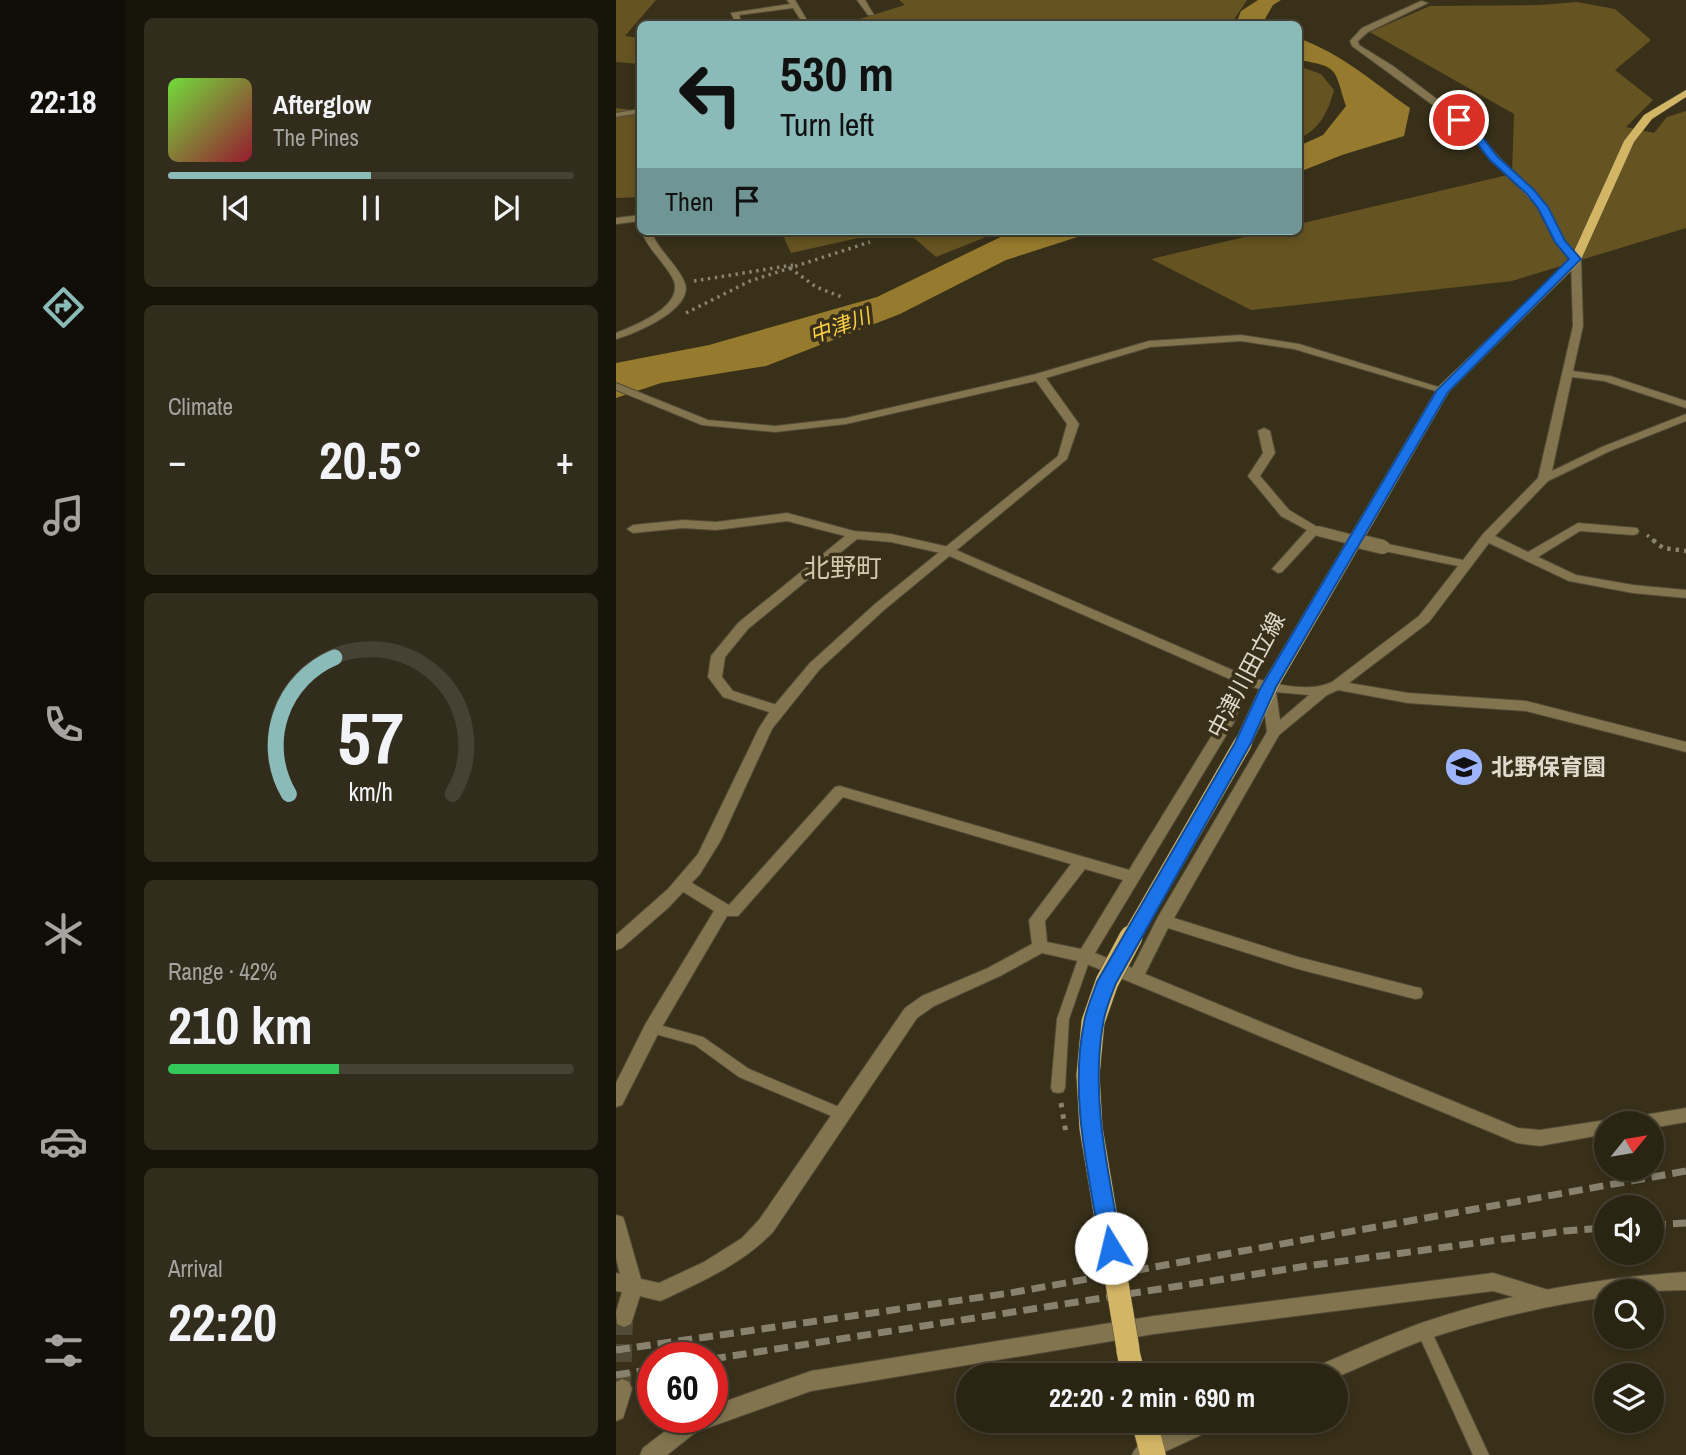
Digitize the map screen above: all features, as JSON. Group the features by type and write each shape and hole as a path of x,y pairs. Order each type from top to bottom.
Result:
{"main road":[{"name":"中津川田立線","path":"1131,1363 1091,1128 1088,1075 1093,1022 1107,982 1243,743 1269,687 1443,390 1576,259 1629,141 1648,117 1686,93"},
{"path":"1146,1433 1148,1452"}],"street":[{"path":"862,0 871,13"},
{"path":"738,21 735,13 793,3 805,20"},
{"path":"1424,3 1365,30 1354,41 1356,46 1400,75 1476,136 1493,158 1531,192 1560,242 1576,259 1578,316 1544,479"},
{"path":"616,115 637,112"},
{"path":"616,220 637,218"},
{"path":"616,336 648,322 674,305 680,295 680,282 649,235"},
{"path":"616,386 706,423 775,429 846,421 1039,377 1149,344 1241,338 1295,346 1443,390"},
{"path":"1567,373 1605,378 1686,405"},
{"path":"616,944 682,884 702,859 724,819 762,734 778,710 820,662 863,619 1063,457 1073,424 1039,377"},
{"path":"1136,976 1164,921 1274,732 1322,692 1336,685 1424,620 1487,537 1544,479 1606,449 1686,417"},
{"path":"1264,431 1269,453 1254,475 1285,513 1317,530 1465,564"},
{"path":"633,529 683,524 716,526 788,517 854,535 891,538 949,551 1239,678 1269,687 1322,692"},
{"path":"1527,558 1578,527 1633,531"},
{"path":"1278,569 1317,530"},
{"path":"778,710 728,694 715,677 718,656 743,626 854,535"},
{"path":"1487,537 1573,578 1633,589 1686,594"},
{"path":"1633,589 1648,585 1686,585"},
{"path":"1085,956 1229,719 1239,678"},
{"path":"1336,685 1408,698 1526,706 1686,747"},
{"path":"1269,687 1274,732"},
{"path":"682,884 732,912 840,791 1133,877"},
{"path":"1040,947 1037,920 1081,863"},
{"path":"616,1100 652,1028 723,909"},
{"path":"1164,921 1298,963 1415,993"},
{"path":"624,1284 660,1292 711,1268 749,1244 766,1226 911,1013 928,1001 1040,947 1085,956 1136,976 1517,1135 1540,1138 1594,1130"},
{"path":"1664,1119 1686,1115"},
{"path":"616,1223 624,1284 624,1318"},
{"path":"1348,1363 1424,1331 1491,1311 1603,1287 1686,1281"},
{"path":"728,1411 811,1381 1154,1325 1493,1282 1549,1298"},
{"path":"616,1411 622,1389"},
{"path":"649,1455 678,1433"},
{"path":"1148,1452 1185,1433"}],"lane":[{"path":"1058,1088 1063,1019 1085,956"},
{"path":"652,1028 699,1041 744,1073 841,1114"},
{"path":"1424,1331 1481,1455"}],"path":[{"path":"684,315 712,298 795,266 870,242"},
{"path":"680,282 795,266"},
{"path":"790,268 816,287 842,298"},
{"path":"1633,531 1652,537 1663,548 1686,551"},
{"path":"1058,1088 1066,1133"}],"shaded area":[{"path":"616,0 656,0 625,36 637,38 637,64 616,62"},
{"path":"899,0 1247,0 1233,21 853,21 905,5"},
{"path":"1577,2 1615,9 1651,40 1615,70 1653,100 1626,127 1654,133 1667,117 1686,111 1686,228 1512,281 1251,310 1151,259 1253,235 1302,235 1302,223 1512,174 1514,114 1370,32 1430,6"},
{"path":"1302,67 1321,74 1334,90 1322,119 1302,137"},
{"path":"616,108 637,111 637,197 616,198"},
{"path":"783,235 991,235 936,257 914,238 858,238 791,253"}],"water":[{"path":"1258,0 1281,0 1273,5 1264,21 1237,21 1241,11"},
{"path":"1302,40 1343,60 1410,108 1404,136 1302,171 1302,145 1323,135 1346,106 1333,71 1322,65 1302,61"},
{"name":"中津川","path":"1005,235 1084,235 1006,260 900,314 766,366 661,383 616,398 616,363 709,345 877,297"}],"tunnel":[{"path":"622,1389 624,1318"}],"railway":[{"path":"616,1350 1010,1293 1686,1171"},
{"path":"1664,1224 1686,1223"},
{"path":"728,1356 1307,1266 1594,1229"},
{"path":"616,1375 637,1372"}],"place":[{"name":"北野保育園","path":"1464,767"}],"district":[{"name":"北野町","path":"843,568"}],"route":[{"path":"1111,1248 1091,1128 1088,1075 1093,1022 1107,982 1243,743 1269,687 1443,390 1576,259 1560,242 1531,192 1493,158 1459,120"}]}
